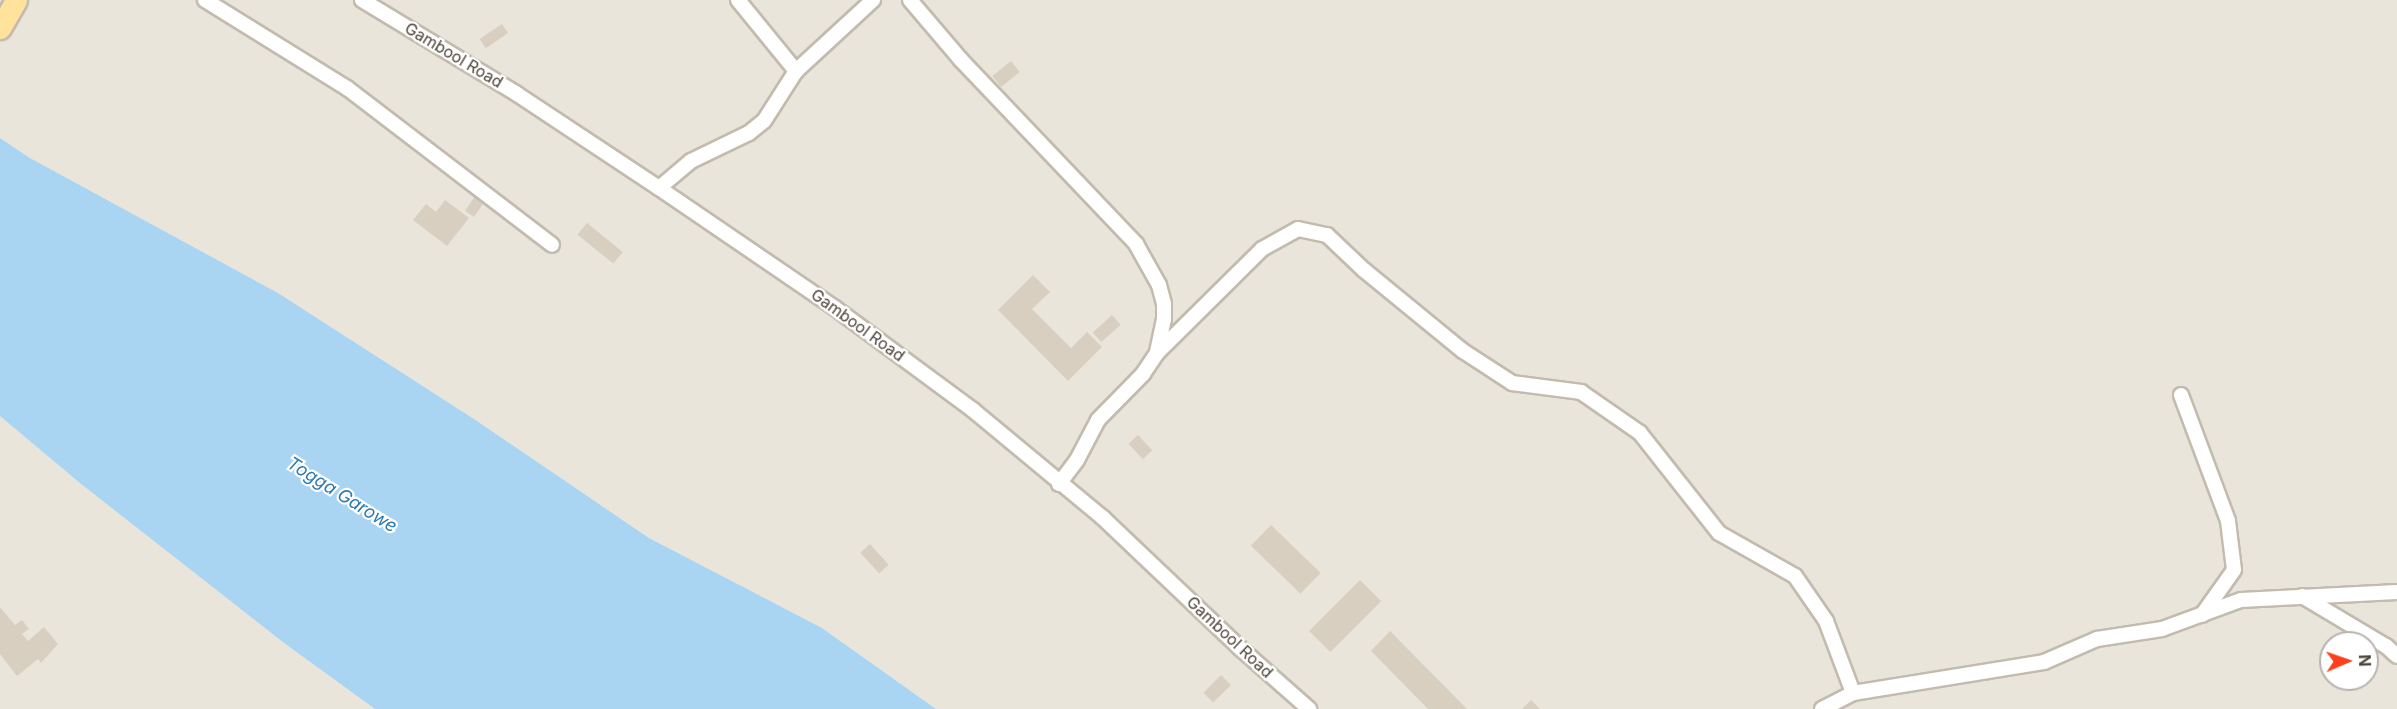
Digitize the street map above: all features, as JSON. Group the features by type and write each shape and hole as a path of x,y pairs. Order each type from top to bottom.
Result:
{"main road":[{"path":"0,28 16,0"}],"street":[{"path":"206,0 346,88 552,245"},
{"name":"Gambool Road","path":"362,0 381,4 659,188 872,335 974,410 1059,484 1103,518 1241,649 1309,709"},
{"path":"738,0 796,71"},
{"path":"659,188 691,161 724,147 764,121 796,71 873,0"},
{"path":"910,0 961,60 1136,244 1159,285 1164,304 1157,353"},
{"path":"1059,484 1077,460 1098,420 1143,375 1157,353 1262,249 1298,229 1327,235 1364,270 1463,351 1512,383 1581,393 1640,433 1719,533 1795,576 1826,621 1853,693"},
{"path":"2181,395 2228,521 2234,570 2202,615"},
{"path":"1822,709 1853,693 2044,662 2097,639 2162,629 2241,600 2397,592"},
{"path":"2302,596 2386,646 2397,656"}],"shaded area":[{"path":"0,0 2397,0 2397,709 936,709 822,628 649,538 474,419 278,293 30,158 0,138"},
{"path":"0,416 81,484 284,643 375,709 0,709"}],"water":[{"name":"Togga Garowe","path":"0,138 30,158 278,293 474,419 649,538 822,628 936,709 375,709 284,643 81,484 0,416"}],"building":[{"path":"502,24 508,33 486,48 480,39"},
{"path":"1011,61 1020,72 1001,87 992,76"},
{"path":"475,196 484,202 474,217 465,211"},
{"path":"445,200 469,218 447,246 413,220 426,204 436,212"},
{"path":"587,223 623,252 613,264 578,235"},
{"path":"1033,275 1050,292 1032,309 1071,348 1087,332 1102,347 1068,381 998,310"},
{"path":"1112,315 1121,325 1101,342 1093,332"},
{"path":"1138,435 1152,450 1143,459 1128,444"},
{"path":"1271,525 1321,573 1300,594 1251,546"},
{"path":"870,544 889,565 879,574 860,553"},
{"path":"1360,580 1381,601 1330,652 1309,631"},
{"path":"0,607 15,625 22,620 29,629 22,634 28,641 44,627 58,644 41,663 38,659 17,676 0,654"},
{"path":"1390,631 1467,709 1428,709 1371,651"},
{"path":"1221,675 1231,685 1213,703 1203,693"},
{"path":"1531,700 1540,709 1522,709"}]}
